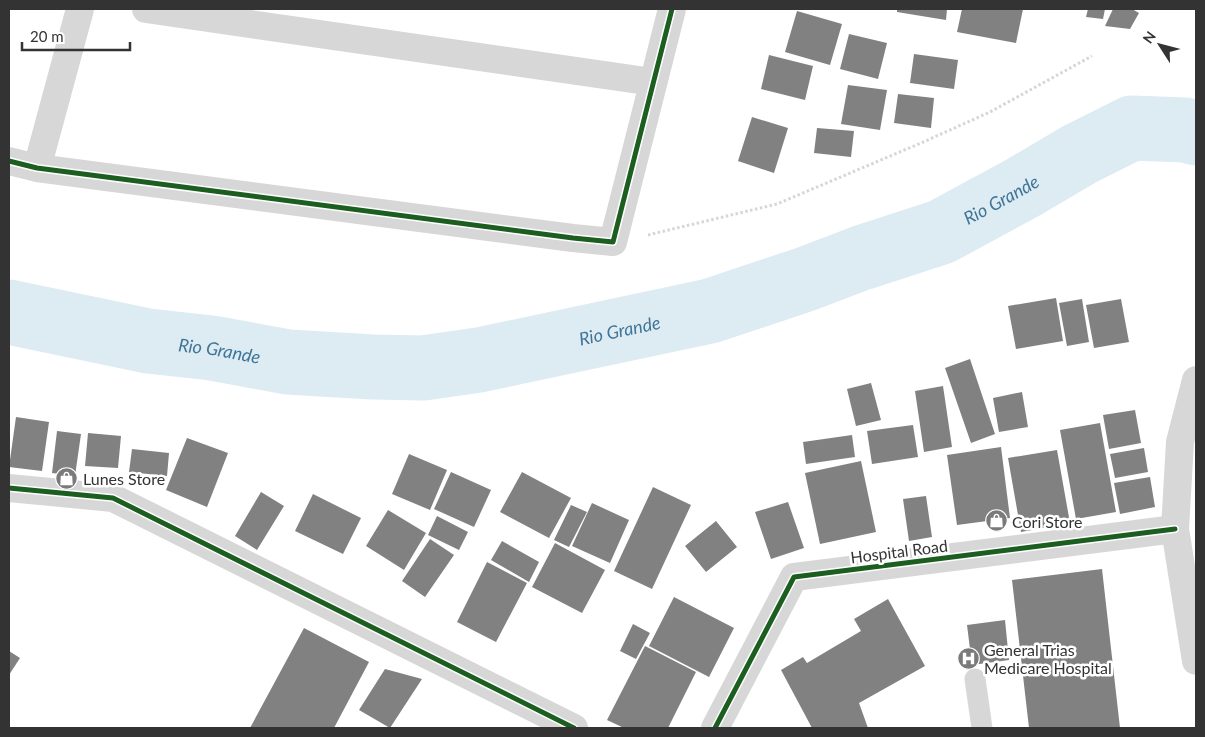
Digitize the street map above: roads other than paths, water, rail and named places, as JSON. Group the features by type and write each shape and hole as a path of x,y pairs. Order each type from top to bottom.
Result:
{"street":[{"path":"37,168 80,9"},
{"path":"146,9 653,82"},
{"path":"9,161 37,168 613,242 672,9"},
{"path":"1196,380 1180,442 1175,529 1196,661"},
{"path":"9,488 113,498 574,728"},
{"name":"Hospital Road","path":"715,728 794,577 1175,529"}],"lane":[{"path":"974,679 982,728"}],"waterway":[{"name":"Rio Grande","path":"9,312 148,341 212,348 288,362 423,368 479,360 710,311 941,232 1080,154 1132,128 1185,130 1196,133"}],"place":[{"name":"Lunes Store","path":"67,478"},
{"name":"Cori Store","path":"996,521"},
{"name":"General Trias Medicare Hospital","path":"968,658"}]}
